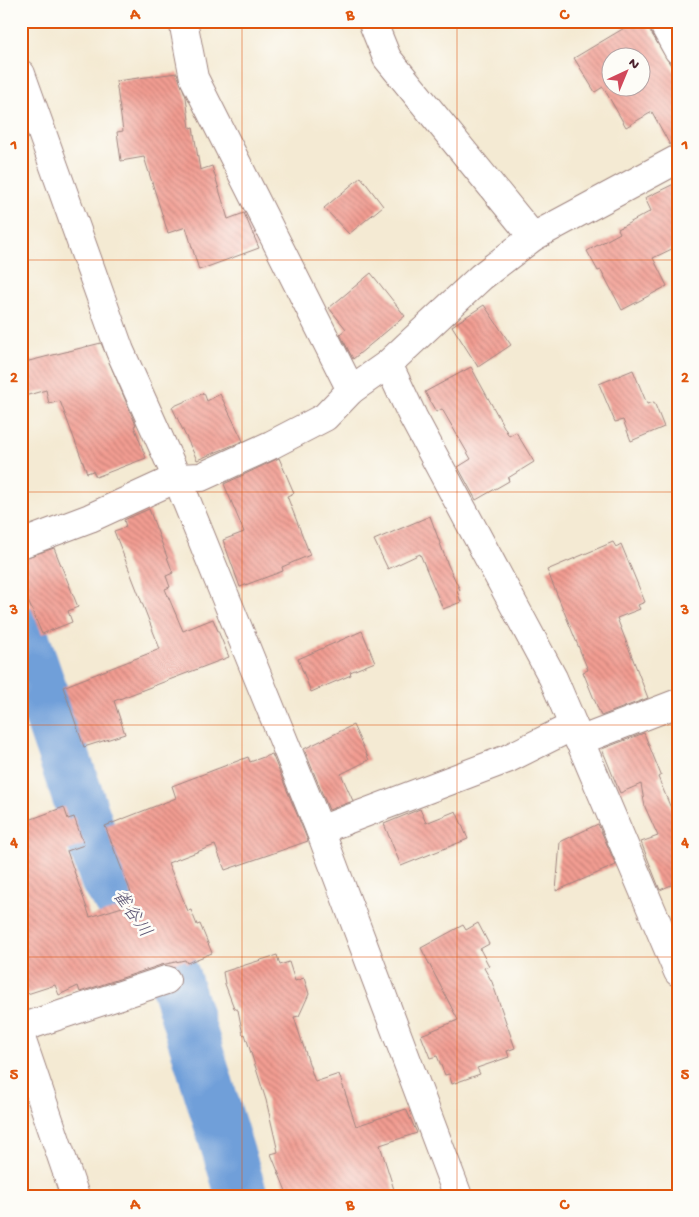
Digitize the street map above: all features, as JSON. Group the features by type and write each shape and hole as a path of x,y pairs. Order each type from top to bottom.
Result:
{"street":[{"path":"183,21 194,78 351,390"},
{"path":"372,21 387,58 533,237"},
{"path":"662,21 678,50"},
{"path":"21,74 120,351 177,478 320,830 458,1196"},
{"path":"21,544 90,518 177,478 200,477 271,446 325,417 351,390 388,364 481,277 533,237 678,159"},
{"path":"388,364 413,417 552,678 576,734 667,920 678,972"},
{"path":"320,830 507,758 576,734 678,703"},
{"path":"21,1028 166,980"},
{"path":"21,1038 75,1196"}],"building":[{"path":"636,21 644,21 678,77 678,143 670,145 652,112 626,127 609,98 652,98 652,48 602,48 602,88 595,92 574,58"},
{"path":"177,73 186,97 190,128 193,127 200,170 212,166 228,219 244,213 259,248 199,270 186,227 168,233 144,157 121,161 117,132 123,131 116,81"},
{"path":"361,177 383,206 349,234 324,208"},
{"path":"678,182 678,246 653,258 667,286 622,310 601,270 598,271 587,251 620,233 618,229 651,211 645,198"},
{"path":"371,273 405,316 353,359 340,334 346,329 329,308"},
{"path":"484,305 511,345 478,367 452,326"},
{"path":"101,343 136,425 134,426 146,458 96,477 93,471 87,473 60,401 49,404 46,390 21,397 21,363"},
{"path":"471,367 509,436 516,432 534,462 508,478 509,481 476,500 458,467 471,459 442,409 436,412 425,392"},
{"path":"633,370 647,404 654,402 664,427 631,441 623,420 615,422 599,384"},
{"path":"204,393 207,401 220,394 243,441 197,460 172,407"},
{"path":"279,458 294,493 287,496 310,555 282,567 283,571 240,587 223,540 244,532 224,484"},
{"path":"149,509 173,573 166,576 170,587 165,589 183,631 213,619 229,657 114,701 125,734 84,747 63,687 160,649 114,531 126,527 124,520"},
{"path":"430,516 448,565 460,590 457,591 461,602 443,609 420,554 388,569 374,540"},
{"path":"613,542 616,547 621,544 645,602 638,605 640,609 617,618 648,698 601,716 583,672 588,670 547,570"},
{"path":"54,548 78,607 68,611 72,622 42,634 21,584 21,559"},
{"path":"362,631 375,662 350,672 351,675 311,692 298,659"},
{"path":"353,725 369,760 341,774 353,801 329,810 304,749"},
{"path":"644,733 661,775 658,777 678,825 678,882 660,890 641,842 658,836 645,807 641,784 620,793 602,749"},
{"path":"272,754 308,841 225,870 215,845 168,863 188,911 191,910 197,925 200,924 212,953 187,963 185,960 161,965 80,992 78,986 59,995 55,985 21,996 21,823 64,807 68,819 74,817 84,845 67,851 90,917 135,903 105,826 176,798 172,786 248,757 250,762"},
{"path":"420,809 426,823 456,811 468,839 401,866 384,824"},
{"path":"598,824 616,865 556,891 560,842"},
{"path":"478,923 489,944 480,949 489,966 484,968 492,982 515,1048 507,1051 509,1057 477,1068 480,1074 452,1084 449,1074 445,1075 437,1056 430,1058 421,1035 458,1020 421,948 463,925 466,930"},
{"path":"277,955 280,965 289,962 295,981 304,978 309,994 299,1016 294,1017 315,1082 339,1074 356,1126 406,1109 417,1133 380,1145 396,1196 288,1196 271,1154 278,1152 266,1100 245,1034 243,1035 238,1010 234,1008 225,984 223,972"}],"waterway":[{"name":"雀谷川","path":"21,631 106,879 174,976 242,1196"}]}
